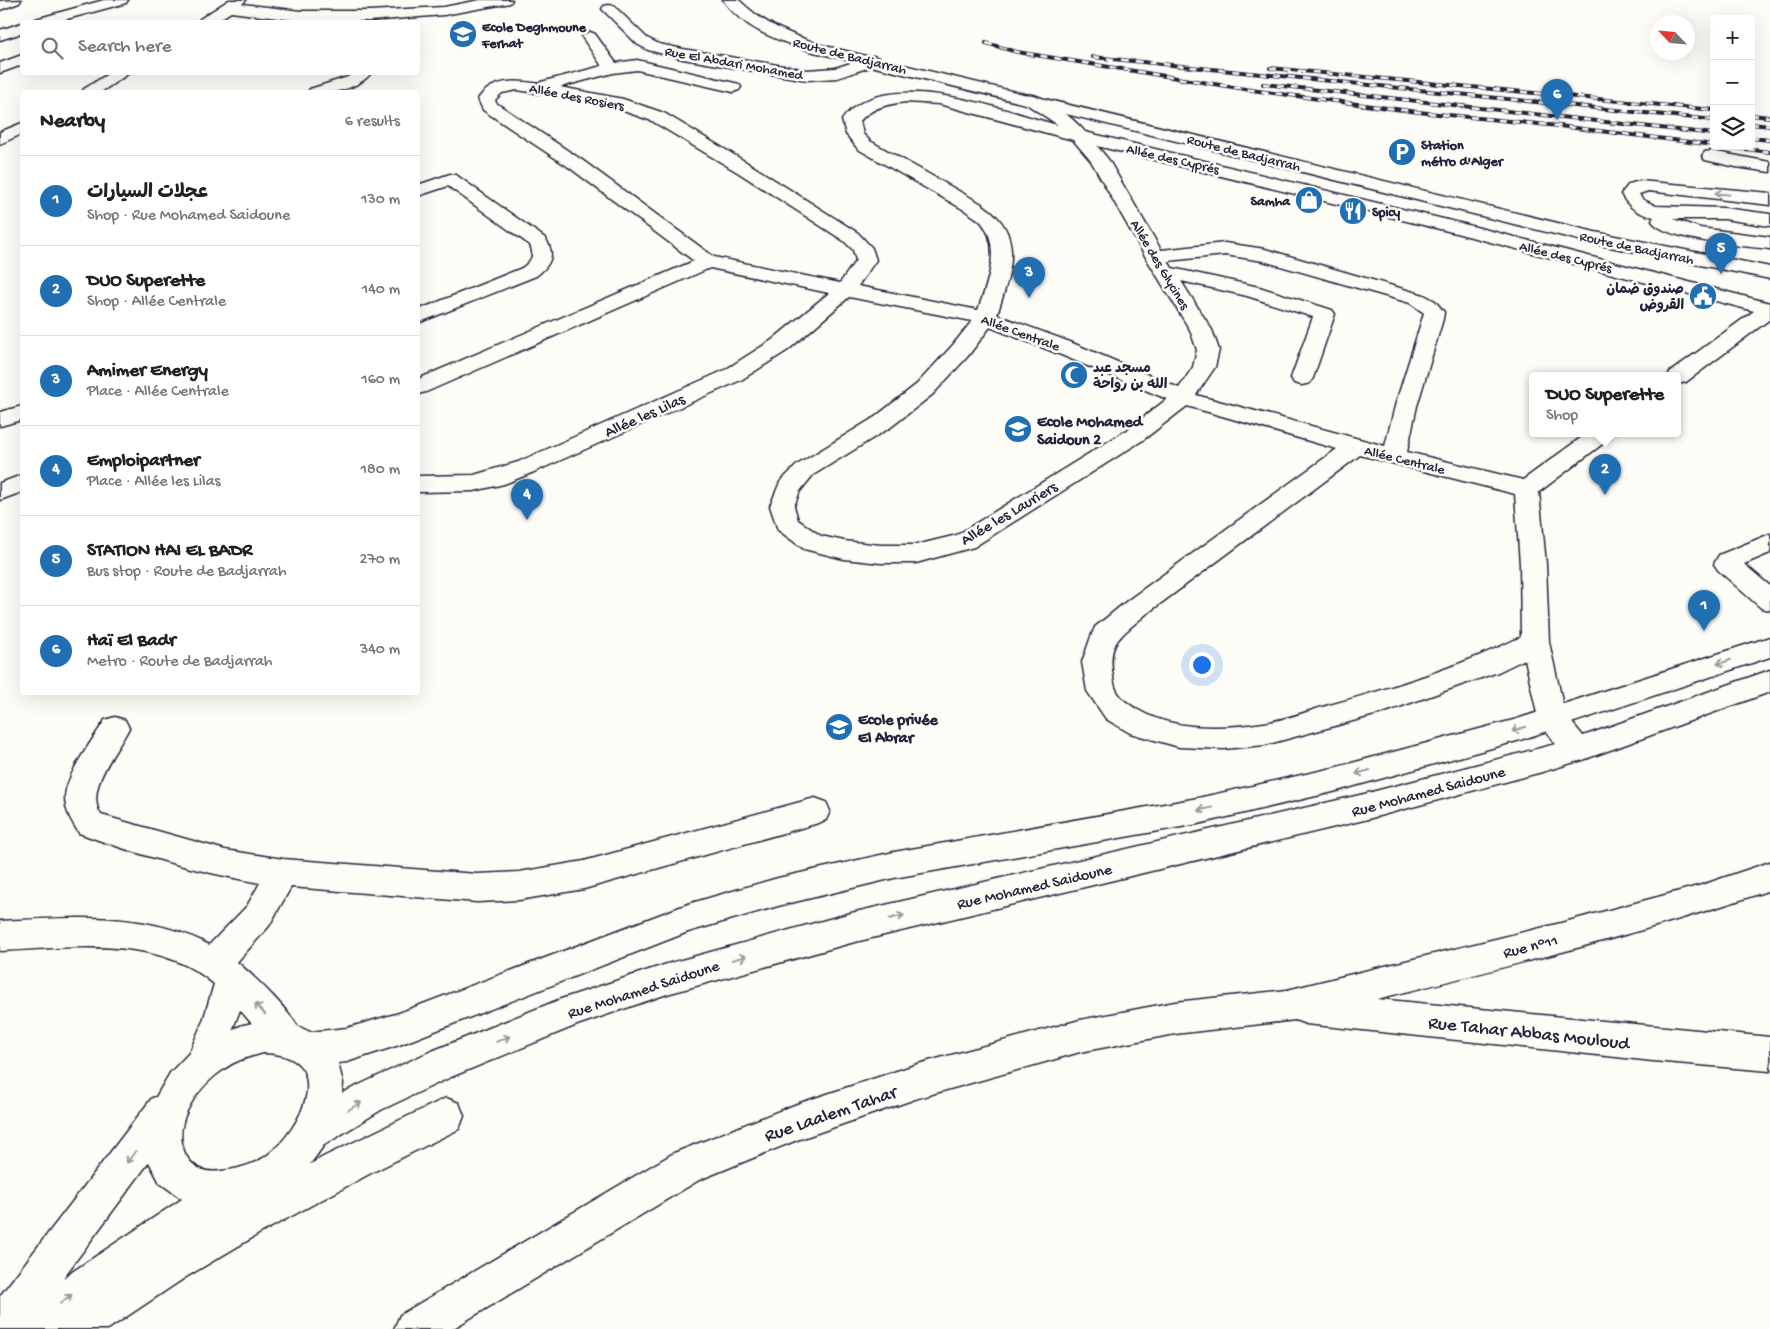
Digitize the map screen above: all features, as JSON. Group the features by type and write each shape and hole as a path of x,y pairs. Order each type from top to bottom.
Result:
{"street":[{"path":"0,6 14,0"},
{"path":"48,20 120,0"},
{"path":"209,20 233,4 301,16 369,16 444,10 505,0"},
{"name":"Route de Badjarrah","path":"730,0 759,26 779,36 816,48 1031,99 1575,234 1770,273"},
{"name":"Rue El Abdari Mohamed","path":"609,10 642,41 654,47 683,54 807,75 837,73 873,61"},
{"path":"0,34 20,29"},
{"path":"590,37 612,68"},
{"path":"0,68 20,61"},
{"path":"537,88 612,68 637,65 733,87"},
{"path":"93,90 118,75"},
{"path":"322,90 354,80 360,75"},
{"name":"Allée des Rosiers","path":"708,262 576,164 489,106 486,99 497,89 508,86 537,88 617,103 658,117 745,169 852,237 862,248 866,260 846,289"},
{"name":"Allée des Cyprés","path":"986,318 995,290 1003,253 998,234 989,219 973,207 864,145 854,135 851,127 851,120 861,110 885,100 906,97 922,97 969,105 1079,136 1227,170 1770,309"},
{"name":"Allée des Glycines","path":"1031,99 1057,116 1079,136 1099,159 1201,330 1208,350 1204,366 1183,398"},
{"path":"0,139 20,129"},
{"path":"1711,156 1770,167"},
{"path":"420,190 450,179 538,242 544,250 544,258 537,267 529,272 420,316"},
{"path":"1770,199 1648,186 1638,187 1632,190 1630,194 1632,200 1639,206 1662,222 1677,228 1704,234 1770,243"},
{"path":"1639,206 1647,210 1670,214 1709,213 1770,220"},
{"path":"1160,264 1208,249 1242,251 1308,267 1417,299 1432,308 1434,312 1433,320 1406,406 1394,456"},
{"path":"420,386 708,262"},
{"name":"Allée Centrale","path":"708,262 986,318 1062,347 1183,398 1356,447 1526,489"},
{"path":"1160,264 1325,314 1302,378"},
{"name":"Allée les Lilas","path":"420,484 474,482 496,478 526,467 732,375 780,345 846,289"},
{"path":"1681,375 1770,309"},
{"name":"Allée les Lauriers","path":"986,318 960,351 925,389 883,422 805,470 789,488 782,506 787,524 813,543 844,550 881,554 916,554 965,541 1134,435 1183,398"},
{"path":"0,420 20,414"},
{"path":"1578,750 1552,718 1535,642 1533,564 1526,489 1597,437"},
{"path":"1356,447 1136,608 1105,634 1096,662 1100,690 1116,711 1140,725 1179,736 1224,738 1265,734 1372,705 1488,665 1535,642"},
{"path":"0,492 20,483"},
{"path":"1770,543 1728,561 1727,564 1770,601"},
{"path":"0,1329 171,1104 184,1082 203,1063 222,1050 263,1037 298,1044 347,1045 399,1029 688,918 778,892 894,865 1208,809 1333,780 1552,718 1770,647"},
{"name":"Rue Mohamed Saidoune","path":"314,1131 368,1098 439,1065 573,1010 667,979 851,928 1354,810 1578,750 1770,681"},
{"path":"116,728 85,779 80,796 82,811 90,824 117,834 225,863 283,874 470,888 519,886 584,875 815,811"},
{"path":"203,1063 220,1020 223,972 283,874"},
{"name":"Rue n°11","path":"1287,1006 1561,938 1702,899 1770,876"},
{"path":"0,936 128,935 158,940 183,948 223,972 298,1044 314,1055 323,1070 326,1089 323,1110 314,1131 299,1151 279,1169 257,1182 233,1189 208,1190 187,1183 172,1169 163,1150 163,1127 171,1104"},
{"name":"Rue Tahar Abbas Mouloud","path":"1287,1006 1653,1044 1770,1054"},
{"name":"Rue Laalem Tahar","path":"414,1329 687,1166 797,1122 918,1081 1080,1036 1175,1018 1287,1006"},
{"path":"75,1329 148,1276 192,1250 375,1149 446,1116"},
{"path":"28,1329 72,1294 130,1254 233,1189"},
{"path":"0,1293 41,1275"}],"railway":[{"path":"986,43 1017,52 1251,90 1418,112 1559,126 1710,145"},
{"path":"1093,57 1710,120"},
{"path":"1270,68 1710,110"},
{"path":"1263,84 1710,134"},
{"path":"1755,115 1770,117"},
{"path":"1755,124 1770,126"},
{"path":"1755,138 1770,140"},
{"path":"1753,150 1770,152"}],"place":[{"name":"Ecole Deghmoune Ferhat","path":"463,34"},
{"name":"Haï El Badr","path":"1557,120"},
{"name":"Station métro d'Alger","path":"1402,152"},
{"name":"Samha","path":"1309,200"},
{"name":"Spicy","path":"1353,211"},
{"name":"STATION HAI EL BADR","path":"1721,274"},
{"name":"صندوق ضمان القروض","path":"1703,296"},
{"name":"Amimer Energy","path":"1029,298"},
{"name":"مسجد عبد الله بن رواحة","path":"1074,375"},
{"name":"Ecole Mohamed Saidoun 2","path":"1018,429"},
{"name":"DUO Superette","path":"1605,495"},
{"name":"Emploipartner","path":"527,520"},
{"name":"عجلات السيارات","path":"1704,631"},
{"name":"Ecole privée El Abrar","path":"839,727"}]}
